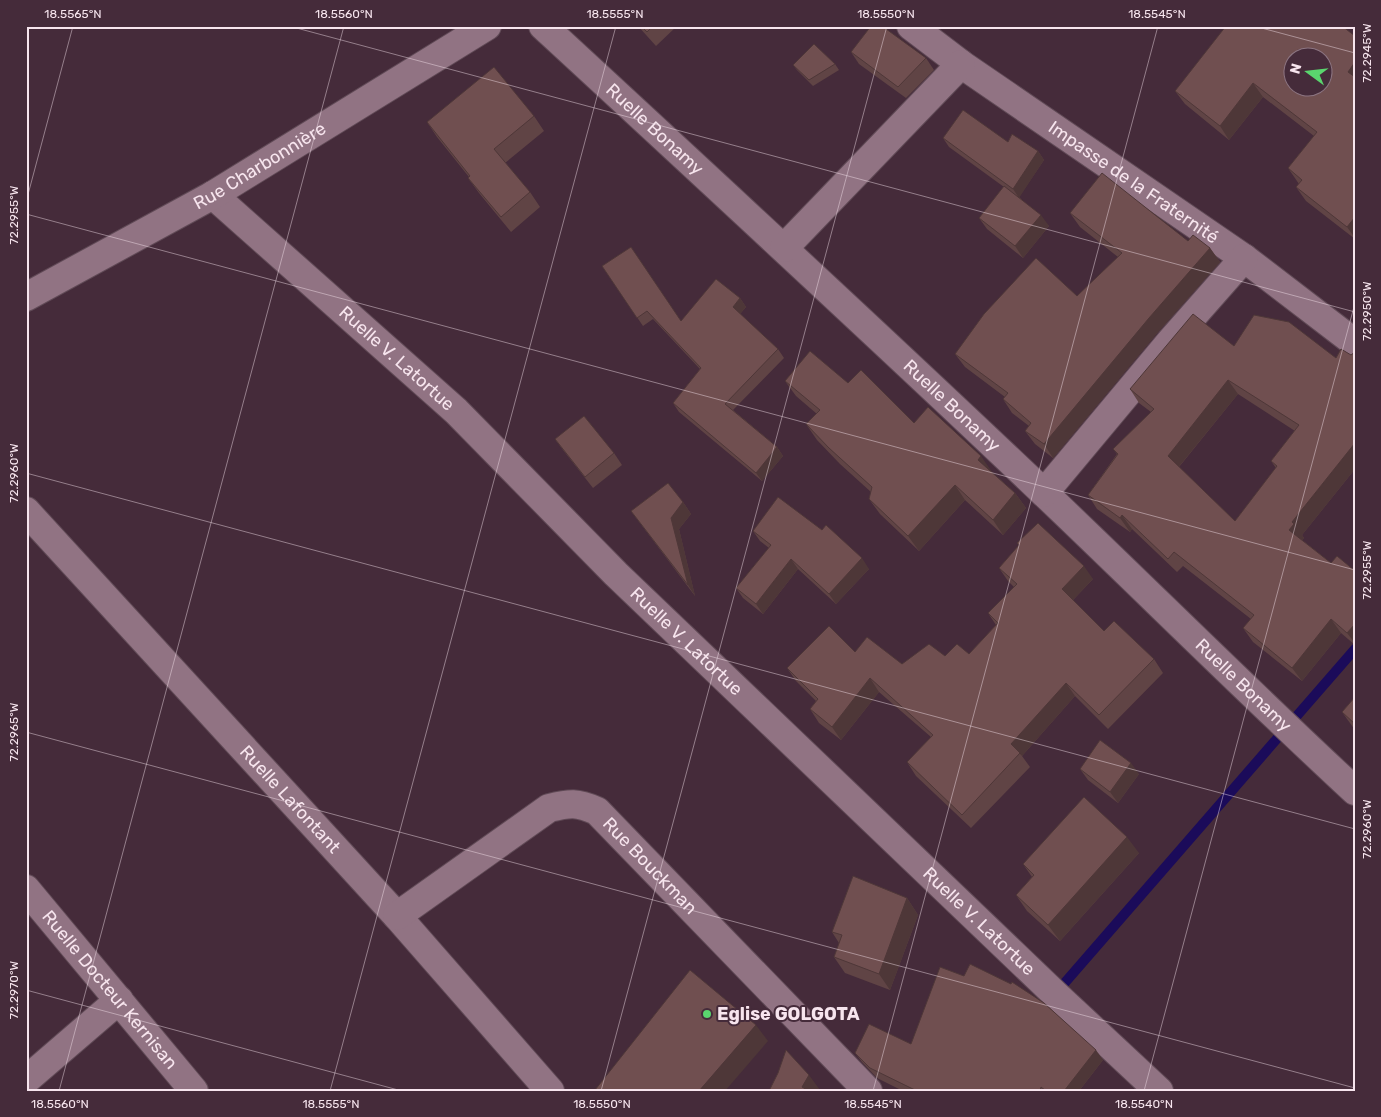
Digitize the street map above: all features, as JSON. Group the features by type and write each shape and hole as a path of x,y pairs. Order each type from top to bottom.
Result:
{"street":[{"name":"Rue Charbonnière","path":"26,297 214,195 487,26"},
{"name":"Ruelle Bonamy","path":"543,26 784,248 1044,493 1286,727 1355,790"},
{"name":"Impasse de la Fraternité","path":"911,26 961,64 1244,258 1355,343"},
{"path":"784,248 961,64"},
{"name":"Ruelle V. Latortue","path":"214,195 456,411 616,574 1159,1091"},
{"path":"1044,493 1170,342 1244,258"},
{"name":"Ruelle Lafontant","path":"26,511 397,916 550,1091"},
{"name":"Rue Bouckman","path":"397,916 548,808 566,804 582,804 597,811 868,1091"},
{"name":"Ruelle Docteur Kernisan","path":"26,889 194,1091"},
{"path":"26,1080 119,1000"}],"building":[{"path":"641,26 653,26 647,32"},
{"path":"871,26 882,26 926,58 898,87 851,52"},
{"path":"1226,26 1342,26 1355,36 1355,62 1348,72 1355,77 1355,217 1347,227 1296,187 1302,180 1288,168 1317,132 1253,83 1220,126 1175,91"},
{"path":"814,44 835,64 809,80 793,65"},
{"path":"494,67 534,116 494,149 530,192 501,217 468,178 470,176 427,122"},
{"path":"963,110 1008,142 1012,134 1038,151 1013,189 943,138"},
{"path":"1102,173 1188,241 1193,235 1210,248 1044,444 1025,431 1031,423 1003,399 1008,393 955,354 984,314 1036,258 1077,296 1122,253 1070,213"},
{"path":"1004,186 1041,215 1015,246 979,218"},
{"path":"631,247 681,321 716,279 740,298 733,307 778,349 725,404 777,447 756,473 673,403 701,368 647,311 637,318 602,266"},
{"path":"1193,314 1234,346 1254,315 1289,322 1336,358 1341,349 1351,355 1355,352 1355,443 1292,522 1294,524 1289,530 1331,563 1337,556 1355,571 1355,624 1347,633 1331,619 1292,668 1243,628 1254,615 1174,552 1168,559 1122,515 1120,518 1088,495 1118,454 1113,449 1154,409 1130,389","holes":["1228,380 1299,425 1271,461 1277,466 1235,521 1168,456"]},
{"path":"810,351 848,383 861,370 914,423 928,407 981,456 978,460 1015,493 993,520 955,485 908,536 869,499 872,487 806,424 820,410 785,381"},
{"path":"584,416 614,453 585,477 555,439"},
{"path":"668,483 683,502 671,518 688,585 631,511"},
{"path":"778,497 822,530 826,525 862,558 829,594 791,559 756,604 736,588 771,545 753,531"},
{"path":"1038,523 1084,566 1062,589 1104,631 1114,621 1154,659 1099,715 1066,683 1011,744 1020,753 962,815 907,762 933,735 870,678 832,727 810,709 818,699 787,668 829,626 855,652 867,637 902,664 929,644 945,656 957,644 969,654 998,623 988,613 1017,584 999,568 1019,545 1017,543"},
{"path":"1355,697 1355,724 1342,712"},
{"path":"1100,740 1131,763 1110,792 1080,769"},
{"path":"1084,797 1127,837 1048,925 1016,895 1034,875 1023,864"},
{"path":"853,876 907,898 879,974 834,957 842,935 832,932"},
{"path":"970,964 1011,984 1012,982 1044,1003 1096,1050 1064,1091 1046,1091 1041,1087 1040,1091 917,1091 870,1068 855,1053 869,1024 911,1044 940,967 964,976"},
{"name":"Eglise GOLGOTA","path":"690,970 756,1025 699,1091 596,1091 595,1090"},
{"path":"786,1050 809,1075 802,1087 809,1091 769,1091"}],"waterway":[{"path":"1055,994 1355,649"}],"place":[{"name":"Eglise GOLGOTA","path":"707,1014"}]}
